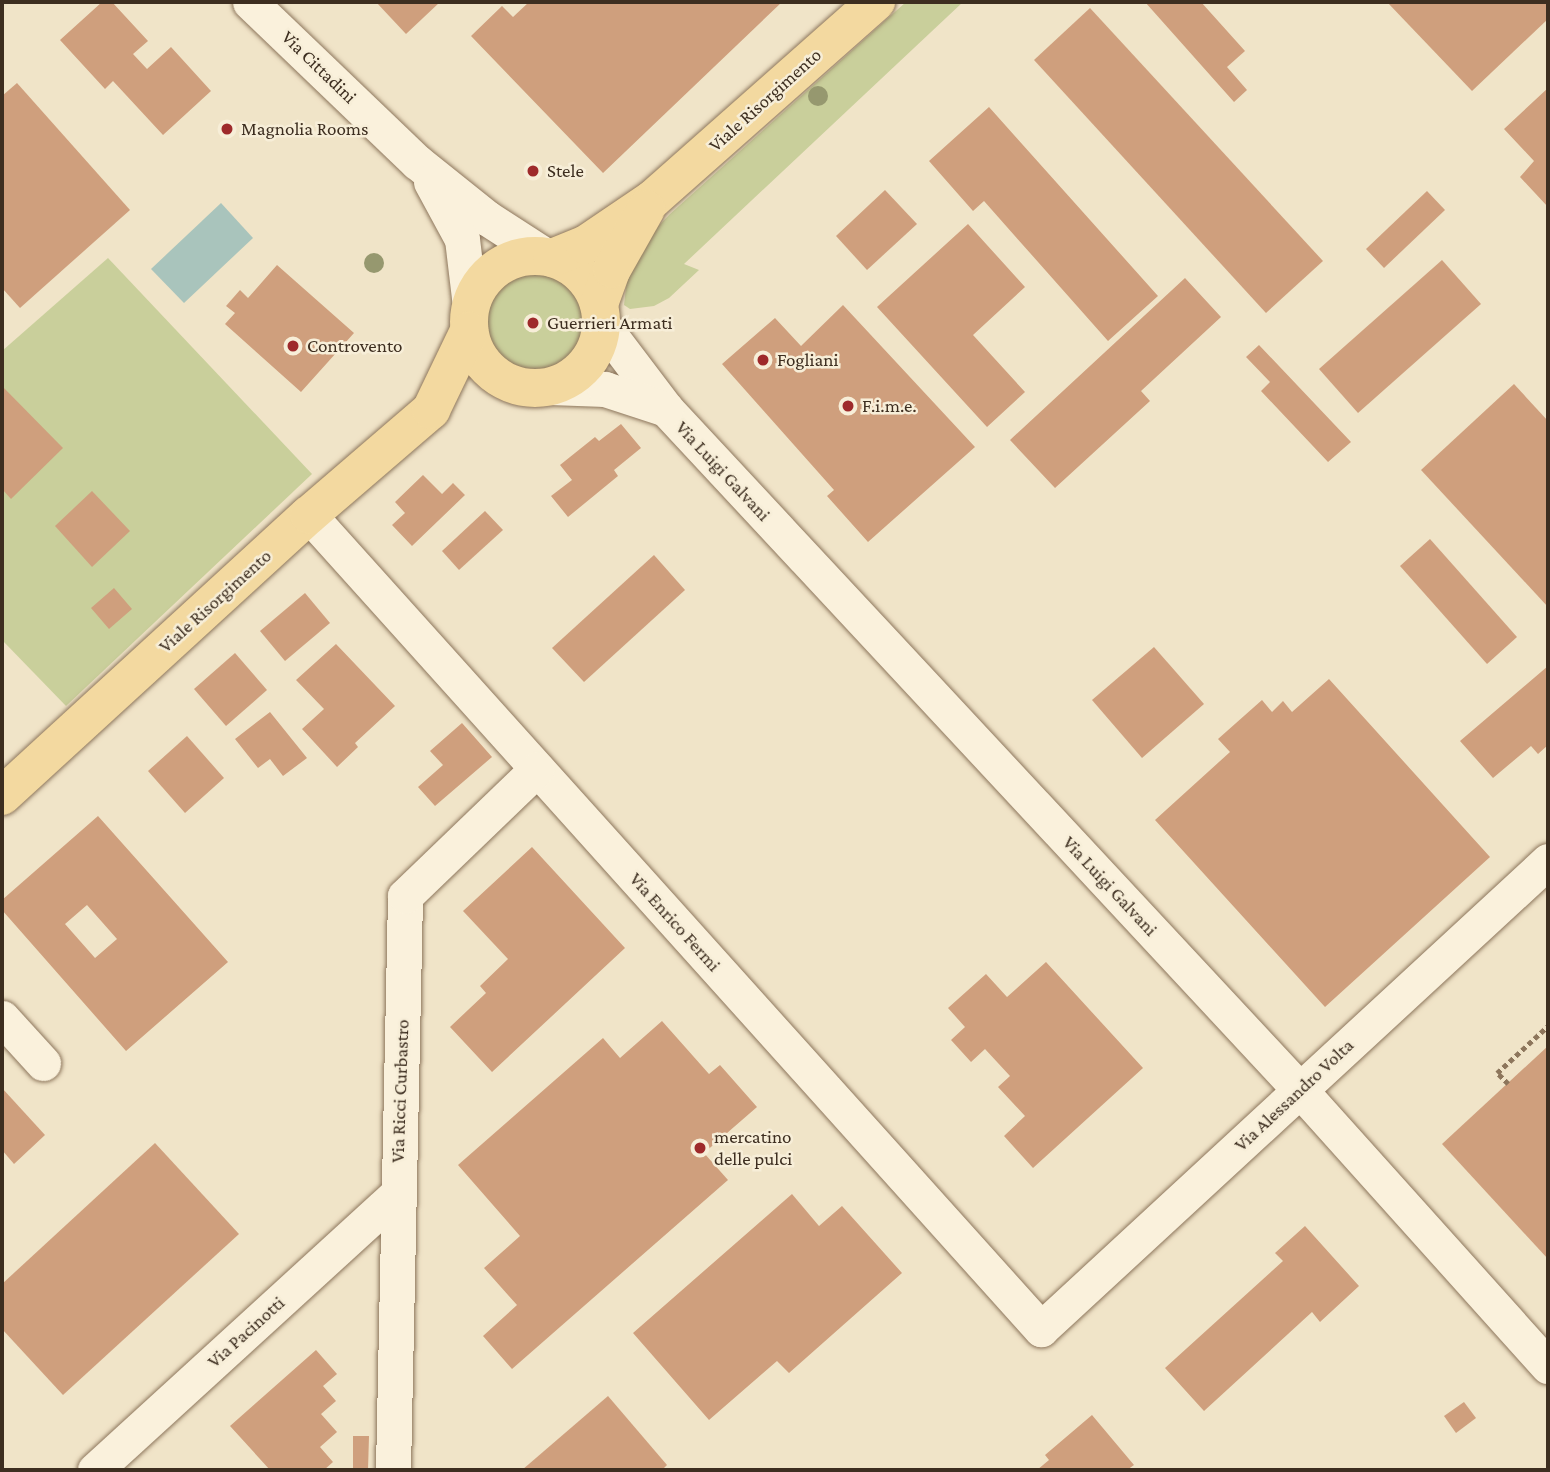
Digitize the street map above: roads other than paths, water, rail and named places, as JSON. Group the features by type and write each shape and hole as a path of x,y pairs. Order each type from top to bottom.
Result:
{"main road":[{"name":"Viale Risorgimento","path":"549,257 585,245 653,199 876,2"},
{"name":"Viale Risorgimento","path":"600,314 612,270 653,199"},
{"path":"549,257 574,268 585,278 600,314 600,337 583,369 533,386 499,378 484,365 474,349 469,319 476,290 498,266 513,259 549,257"},
{"name":"Viale Risorgimento","path":"431,410 469,319"},
{"name":"Viale Risorgimento","path":"2,796 309,515 431,410 486,392 533,386"}],"street":[{"name":"Via Cittadini","path":"250,2 417,162 487,218 549,257"},
{"name":"Via Cittadini","path":"417,162 443,200 462,239 469,319"},
{"name":"Via Luigi Galvani","path":"600,314 666,409 1300,1090 1548,1366"},
{"name":"Via Luigi Galvani","path":"533,386 605,389 666,409"},
{"name":"Via Enrico Fermi","path":"309,515 1041,1329"},
{"name":"Via Ricci Curbastro","path":"393,1470 405,896 537,769"},
{"name":"Via Alessandro Volta","path":"1041,1329 1548,861"},
{"path":"2,1018 43,1063"},
{"name":"Via Pacinotti","path":"95,1470 397,1194"}],"water":[{"path":"221,203 253,238 184,303 151,269"}],"place":[{"name":"Magnolia Rooms","path":"227,129"},
{"name":"Stele","path":"533,171"},
{"name":"Guerrieri Armati","path":"533,323"},
{"name":"Controvento","path":"293,346"},
{"name":"Fogliani","path":"763,360"},
{"name":"F.i.m.e.","path":"848,406"},
{"name":"mercatino delle pulci","path":"700,1148"}]}
